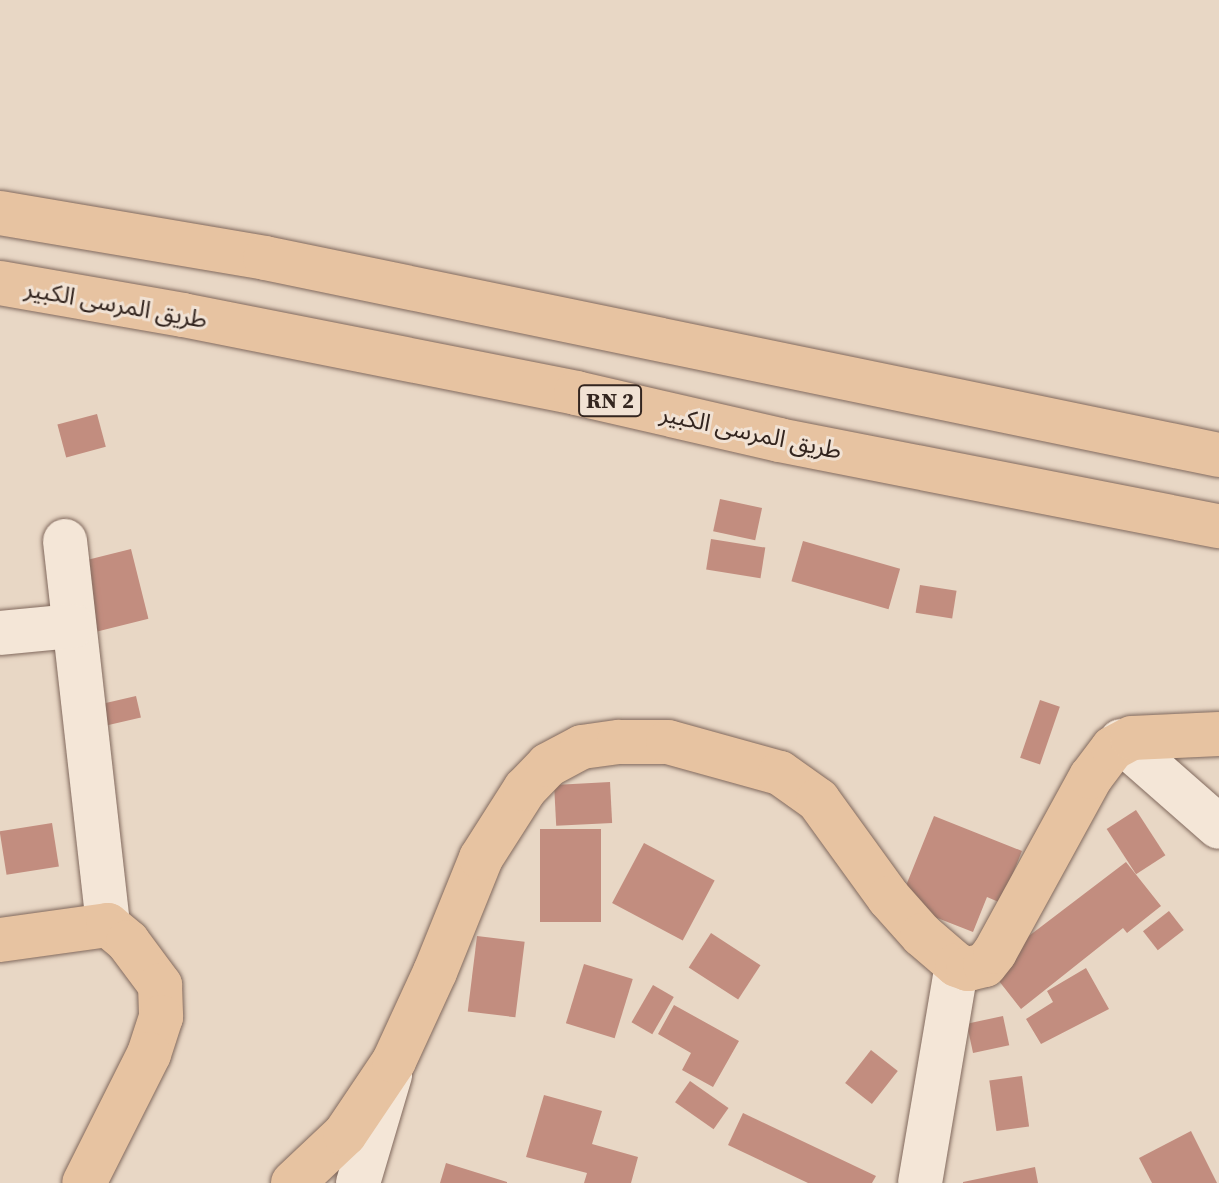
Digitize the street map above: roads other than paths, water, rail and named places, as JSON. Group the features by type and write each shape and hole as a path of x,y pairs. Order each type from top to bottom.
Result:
{"main road":[{"path":"0,213 265,258 1219,455"},
{"name":"طريق المرسى الكبير","path":"0,283 183,315 576,393 779,440 1219,526"},
{"path":"293,1183 345,1134 394,1061 435,972 481,858 525,789 548,765 582,747 619,742 668,742 780,773 818,800 889,898 922,935 957,965 978,968 995,952 1091,777 1121,741 1143,736 1219,734"},
{"path":"0,940 108,925 128,942 160,985 161,1017 149,1054 84,1183"}],"street":[{"path":"65,541 108,925"},
{"path":"0,633 73,626"},
{"path":"1121,741 1219,827"},
{"path":"920,1183 957,965"},
{"path":"358,1183 394,1061"}]}
